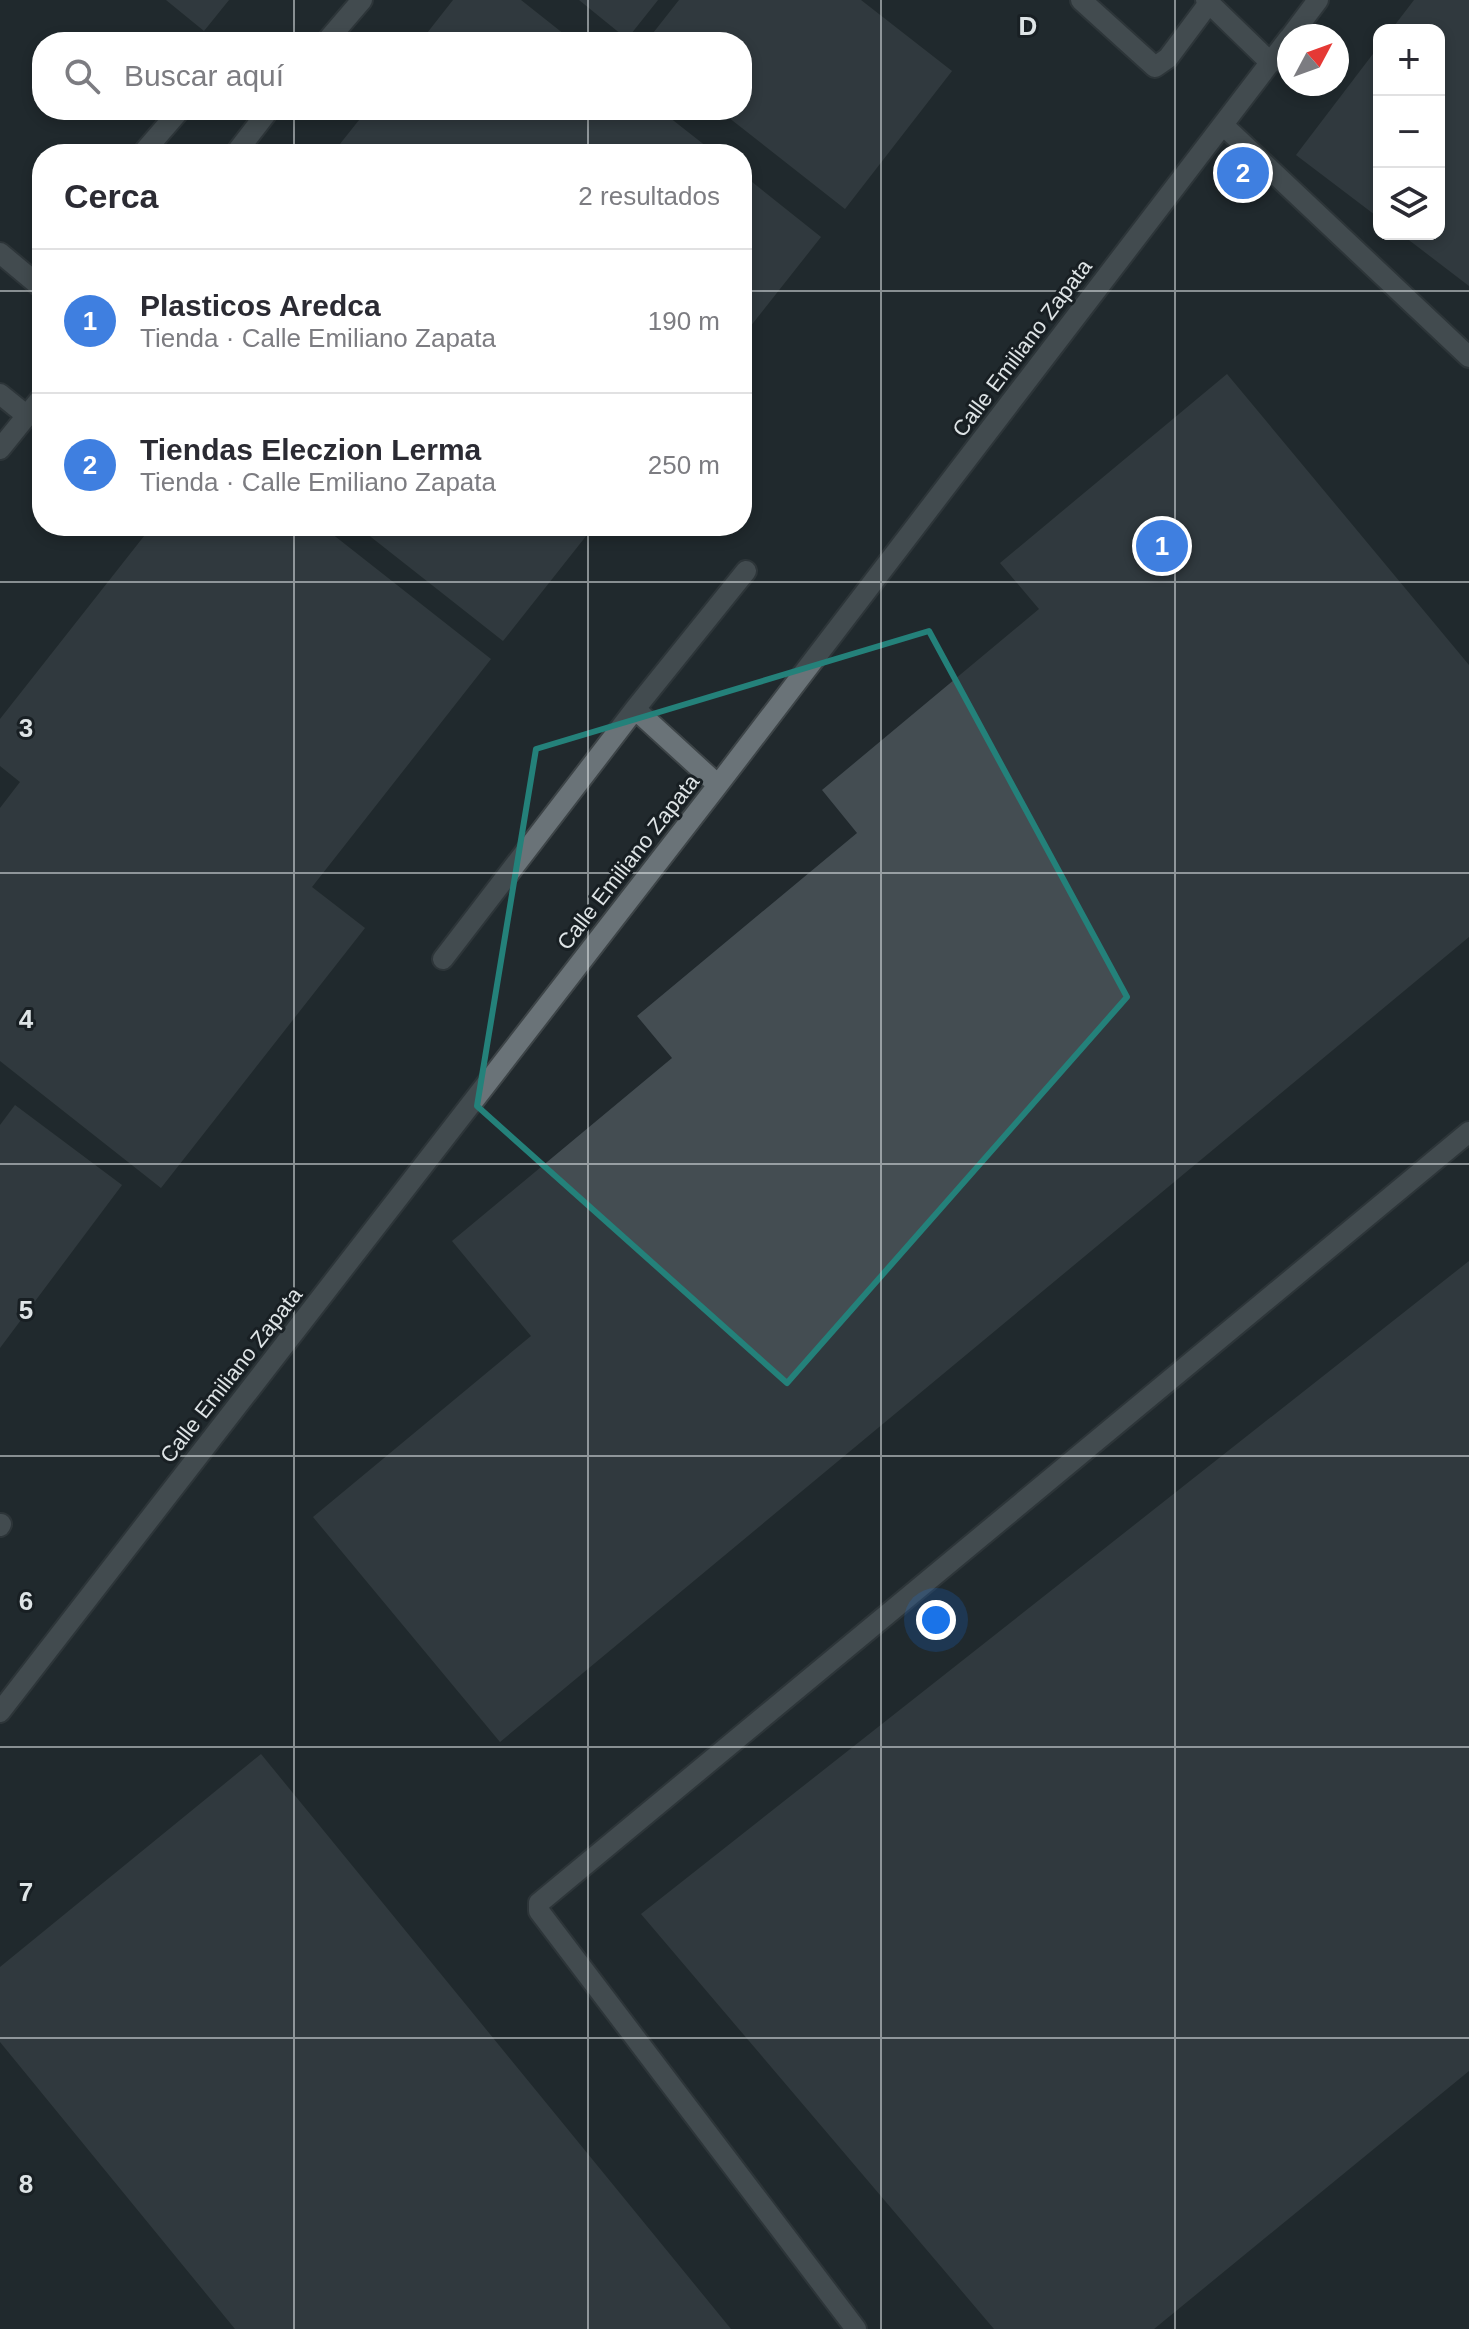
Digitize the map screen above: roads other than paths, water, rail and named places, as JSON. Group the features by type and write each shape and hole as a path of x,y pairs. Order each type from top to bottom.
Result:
{"street":[{"path":"335,32 362,0"},
{"path":"1081,0 1155,67 1168,58 1208,1 1271,63"},
{"name":"Calle Emiliano Zapata","path":"1300,24 1318,0"},
{"name":"Calle Emiliano Zapata","path":"0,1712 718,785 1277,55"},
{"path":"151,144 171,120"},
{"path":"243,144 261,120"},
{"path":"1223,125 1469,357"},
{"path":"0,253 32,280"},
{"path":"0,394 26,415"},
{"path":"0,449 32,408"},
{"path":"443,959 635,709 746,571"},
{"path":"635,709 718,785"},
{"path":"856,2329 539,1911 539,1903 1469,1132"}],"place":[{"name":"Tiendas Eleczion Lerma","path":"1243,173"},
{"name":"Plasticos Aredca","path":"1162,546"}]}
